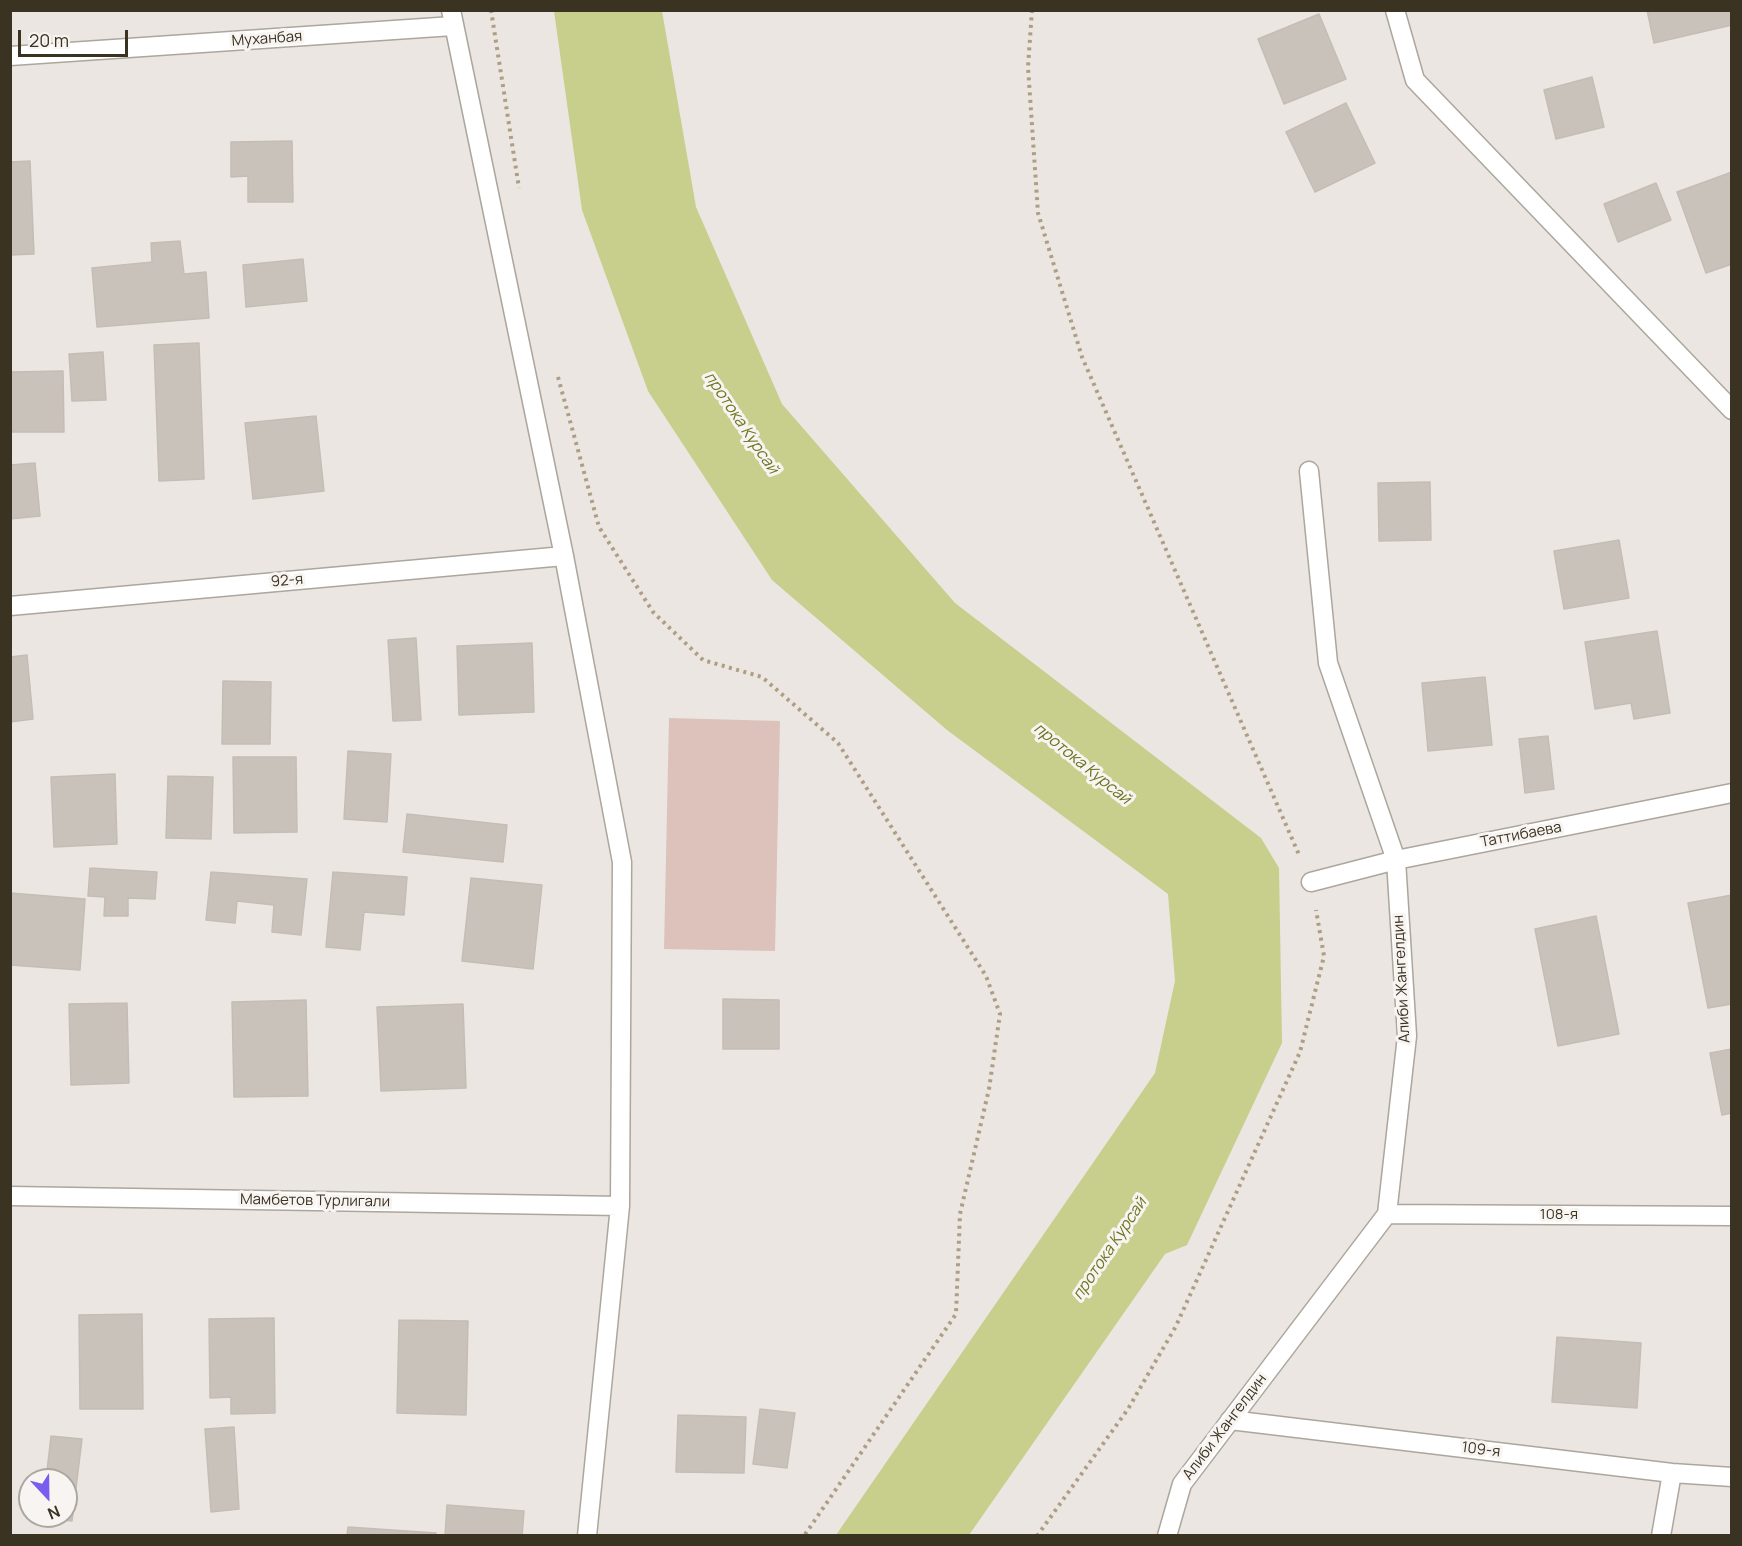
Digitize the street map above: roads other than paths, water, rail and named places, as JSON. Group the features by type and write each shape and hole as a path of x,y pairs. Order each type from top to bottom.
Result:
{"street":[{"path":"1395,10 1415,80 1731,410"},
{"path":"452,18 564,556 622,862 620,1206 587,1536"},
{"name":"Муханбая","path":"10,56 452,18"},
{"name":"Алиби Жангелдин","path":"1167,1536 1182,1484 1387,1214 1407,1036 1396,860 1328,663 1309,471"},
{"name":"92-я","path":"10,606 564,556"},
{"name":"Таттибаева","path":"1311,882 1396,860 1731,793"},
{"name":"Мамбетов Турлигали","path":"10,1196 620,1206"},
{"name":"108-я","path":"1387,1214 1731,1216"},
{"name":"109-я","path":"1230,1420 1672,1473 1731,1477"},
{"path":"1661,1536 1672,1473"}],"water":[{"name":"протока Курсай","path":"554,11 662,11 696,207 782,404 955,603 1261,838 1279,868 1282,1043 1187,1245 1165,1254 969,1535 836,1535 1155,1073 1175,981 1168,894 947,730 772,580 648,391 582,210"}]}
